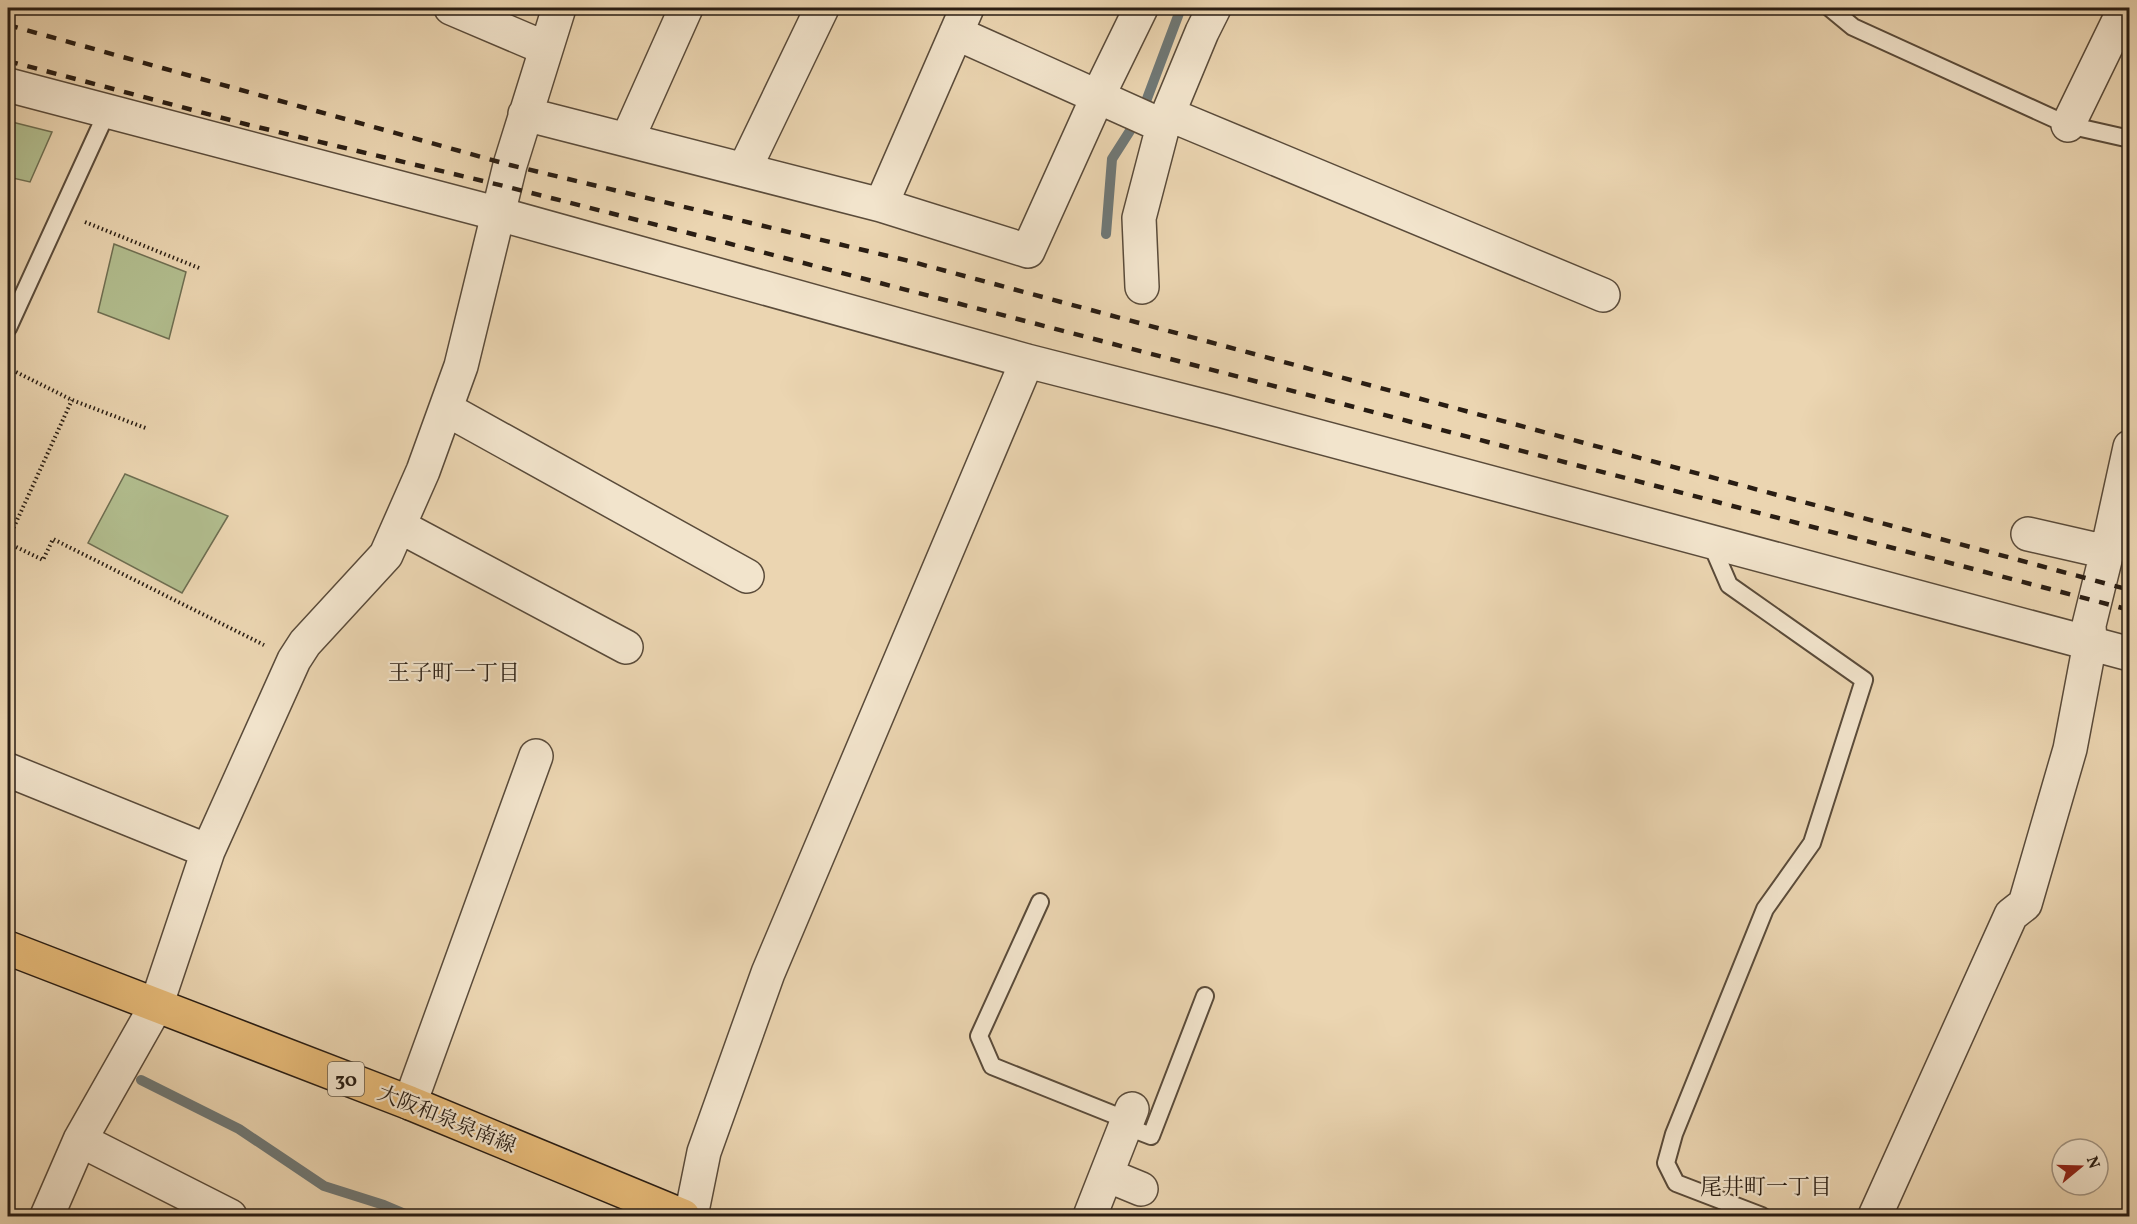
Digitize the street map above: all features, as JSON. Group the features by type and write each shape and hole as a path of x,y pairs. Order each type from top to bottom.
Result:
{"main road":[{"name":"大阪和泉泉南線","path":"8,948 410,1103 683,1216"}],"street":[{"path":"451,8 545,48"},
{"path":"47,1216 80,1140 156,1006 208,851 294,660 305,643 386,555 423,471 461,366 507,176 559,8"},
{"path":"627,140 686,8"},
{"path":"744,170 822,8"},
{"path":"525,114 881,205 1028,251 1109,101 1142,8"},
{"path":"1142,287 1139,218 1164,122 1214,8"},
{"path":"2068,125 2125,8"},
{"path":"881,205 962,20 1109,101 1603,296"},
{"path":"8,86 499,214 1027,361 1223,411 2130,654"},
{"path":"691,1216 704,1152 768,974 1027,361"},
{"path":"446,409 747,576"},
{"path":"1875,1216 2011,915 2025,904 2070,749 2090,643 2089,625 2108,552 2130,447"},
{"path":"399,526 627,647"},
{"path":"2028,534 2108,552"},
{"path":"410,1103 536,756"},
{"path":"8,770 208,851"},
{"path":"1090,1216 1128,1119"},
{"path":"80,1140 230,1216"},
{"path":"1107,1175 1141,1189"}],"lane":[{"path":"1830,8 1853,27 2068,125 2130,139"},
{"path":"8,328 107,112"},
{"path":"1710,542 1729,585 1864,680 1812,843 1765,909 1674,1134 1666,1163 1676,1183 1762,1216"},
{"path":"1041,902 979,1036 992,1066 1128,1119 1150,1136 1205,996"}],"path":[{"path":"61,213 199,268"},
{"path":"8,368 72,400 148,429"},
{"path":"72,400 8,542 43,560 53,539 294,660"}],"green space":[{"path":"8,121 52,132 30,182 8,177"},
{"path":"114,244 186,272 169,339 98,312"},
{"path":"125,474 228,516 182,593 88,543"}],"waterway":[{"path":"1106,234 1112,159 1142,112 1181,8"},
{"path":"141,1080 239,1129 324,1186 384,1205 410,1216"}],"railway":[{"path":"8,25 510,165 909,261 2130,590"},
{"path":"8,61 249,125 708,238 2130,610"}],"district":[{"name":"王子町一丁目","path":"454,672"},
{"name":"尾井町一丁目","path":"1766,1186"}]}
